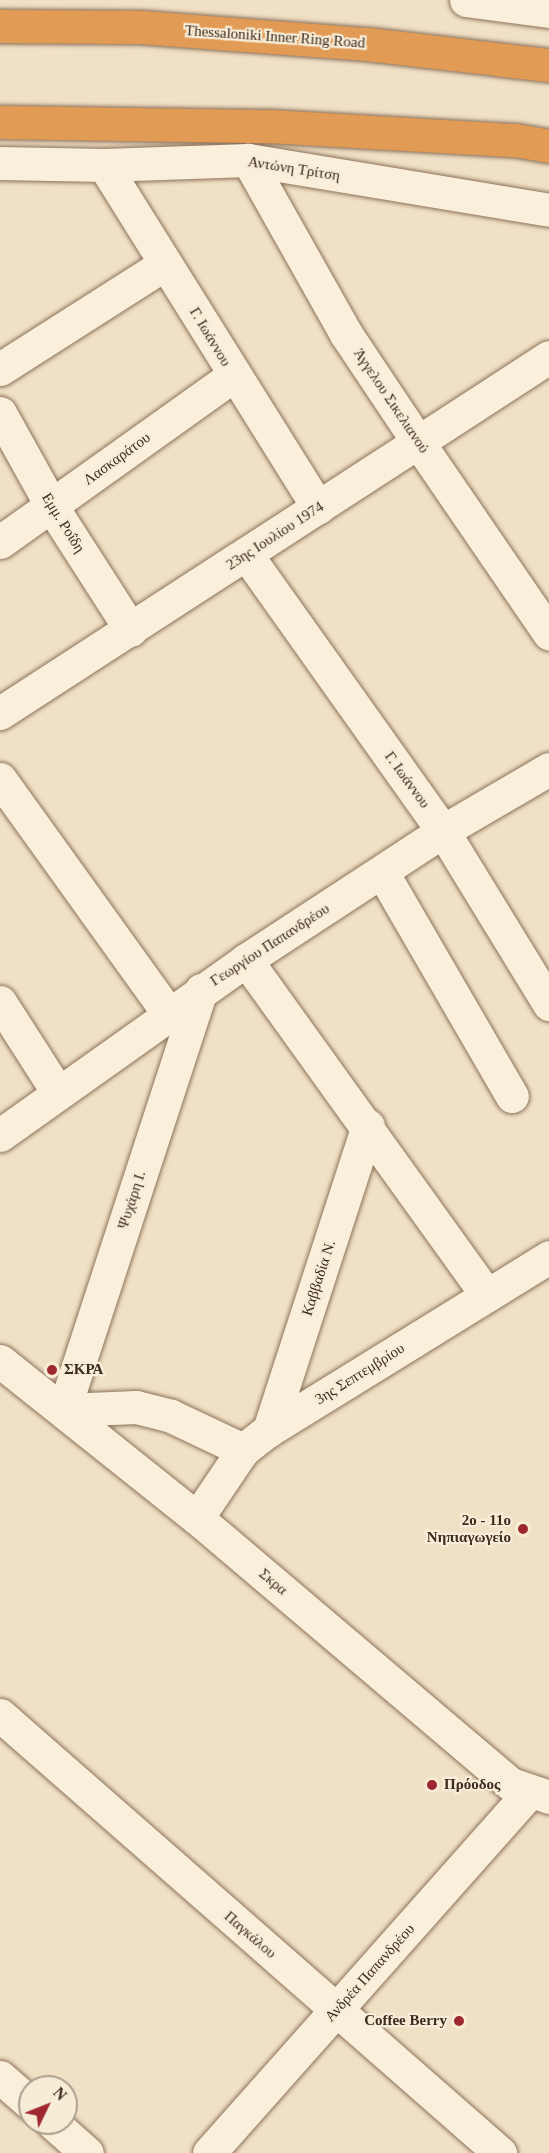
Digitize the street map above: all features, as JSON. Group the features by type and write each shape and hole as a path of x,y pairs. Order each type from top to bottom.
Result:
{"highway":[{"name":"Thessaloniki Inner Ring Road","path":"0,26 152,28 367,44 549,65"},
{"path":"0,122 269,126 515,140 549,146"}],"street":[{"path":"466,0 549,11"},
{"name":"Αντώνη Τρίτση","path":"0,163 104,165 248,160 549,210"},
{"name":"Άγγελου Σικελιανού","path":"248,160 346,334 418,442 544,615"},
{"name":"Γ. Ιωάννου","path":"104,165 233,376 318,508"},
{"path":"0,369 165,264"},
{"name":"23ης Ιουλίου 1974","path":"0,713 549,357"},
{"name":"Λασκαράτου","path":"0,542 233,376"},
{"name":"Εμμ. Ροΐδη","path":"0,413 52,507 131,630"},
{"name":"Γ. Ιωάννου","path":"246,554 443,831 549,1004"},
{"name":"Γεωργίου Παπανδρέου","path":"0,1135 57,1091 246,960 443,831 549,769"},
{"path":"0,779 168,1013"},
{"path":"382,872 512,1096"},
{"path":"246,960 368,1126 487,1296"},
{"name":"Ψυχάρη Ι.","path":"64,1410 201,990"},
{"path":"0,1002 57,1091"},
{"name":"Καββαδία Ν.","path":"269,1430 368,1126"},
{"name":"3ης Σεπτεμβρίου","path":"197,1518 243,1450 269,1430 549,1257"},
{"name":"Σκρα","path":"0,1361 197,1518 511,1784 540,1795"},
{"path":"64,1410 136,1407 171,1416 243,1450"},
{"name":"Παγκάλου","path":"0,1715 500,2153"},
{"name":"Ανδρέα Παπανδρέου","path":"209,2153 336,2010 540,1795"},
{"path":"0,2077 18,2093"},
{"path":"67,2135 87,2153"}],"place":[{"name":"ΣΚΡΑ","path":"52,1370"},
{"name":"2ο - 11ο Νηπιαγωγείο","path":"523,1529"},
{"name":"Πρόοδος","path":"432,1785"},
{"name":"Coffee Berry","path":"459,2021"}]}
